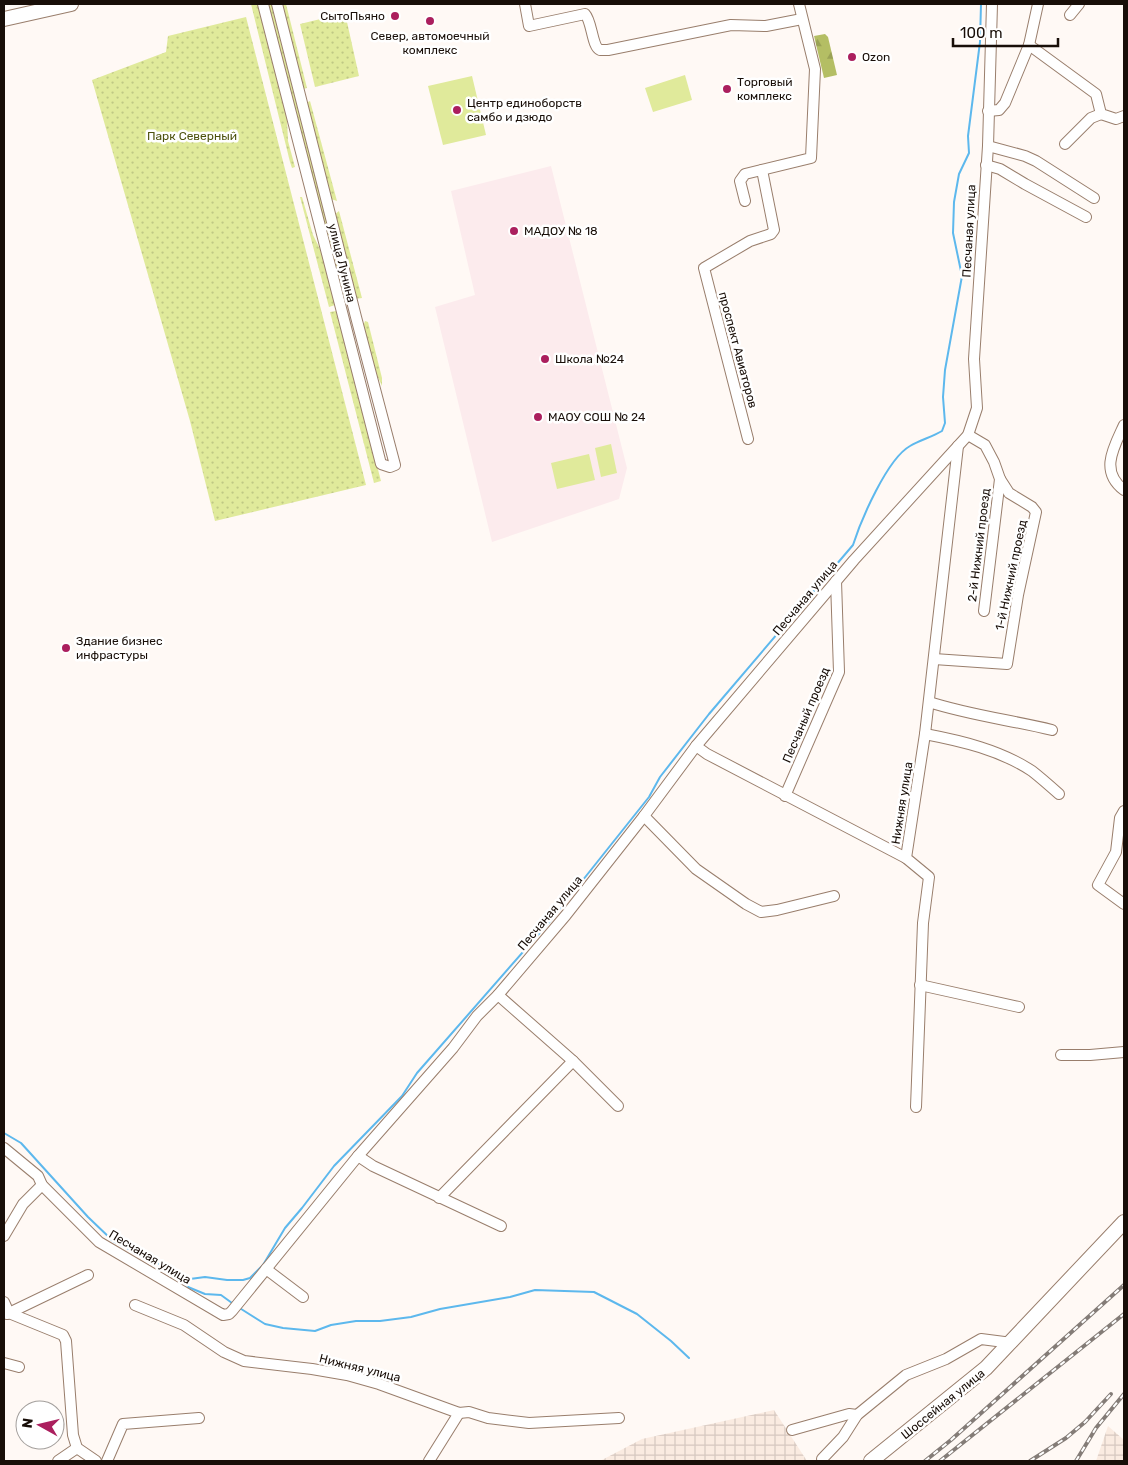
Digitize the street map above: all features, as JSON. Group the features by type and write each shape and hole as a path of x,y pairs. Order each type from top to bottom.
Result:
{"main road":[{"path":"4,19 71,4"},
{"name":"Шоссейная улица","path":"871,1461 986,1368 1012,1343 1124,1222"}],"street":[{"name":"улица Лунина","path":"263,4 344,320 356,317 277,4"},
{"path":"525,4 529,26 585,14 588,18 595,47 600,50 731,25 766,26 802,19"},
{"path":"745,201 740,181 745,174 811,158 815,69 798,4"},
{"name":"Песчаная улица","path":"4,1148 38,1176 42,1185 99,1242 223,1315 229,1314 232,1311 358,1156 566,915 696,746 836,581 968,435 977,408 974,359 988,146 992,4"},
{"path":"988,111 999,110 1005,103 1029,45 1038,4"},
{"path":"1070,15 1079,4"},
{"path":"1029,45 1096,94 1101,114"},
{"path":"1065,144 1091,118 1101,114 1116,119 1124,116"},
{"path":"988,146 1036,161 1094,198"},
{"path":"986,165 1000,169 1086,217"},
{"name":"проспект Авиаторов","path":"748,439 704,268 750,241 771,234 774,230 762,170"},
{"path":"344,320 381,464 390,467 395,465 356,317"},
{"path":"1124,425 1111,452 1110,462 1113,476 1124,490"},
{"name":"2-й Нижний проезд","path":"968,435 985,445 1000,479 984,611"},
{"name":"Нижняя улица","path":"916,1107 923,923 929,877 906,858 925,734 958,446"},
{"name":"1-й Нижний проезд","path":"934,659 1007,664 1018,595 1036,512 1032,507 1009,493 1000,479"},
{"name":"Песчаный проезд","path":"785,796 839,672 836,581"},
{"path":"929,702 958,711 1012,720 1052,730"},
{"path":"925,734 965,742 1009,758 1032,772 1059,794"},
{"path":"696,746 707,754 785,796 906,858"},
{"path":"1124,811 1120,818 1116,852 1098,885 1124,904"},
{"path":"644,816 696,869 746,904 761,912 834,896"},
{"path":"920,985 1018,1007"},
{"path":"498,995 573,1061 618,1106"},
{"path":"1061,1056 1090,1056 1124,1052"},
{"path":"439,1198 573,1061"},
{"path":"358,1156 373,1166 501,1226"},
{"path":"4,1236 23,1204 42,1185"},
{"path":"266,1269 303,1297"},
{"path":"6,1315 88,1275"},
{"path":"4,1302 6,1315"},
{"name":"Нижняя улица","path":"135,1305 184,1325 224,1352 244,1361 312,1368 348,1376 379,1384 459,1414 469,1412 488,1418 529,1423 618,1418"},
{"path":"6,1315 64,1335 73,1435 77,1448 96,1461"},
{"path":"822,1459 843,1437 856,1415 906,1375 946,1359 982,1338 1012,1343"},
{"path":"4,1363 19,1367"},
{"path":"429,1461 459,1414"},
{"path":"792,1430 849,1414 856,1415"},
{"path":"107,1461 123,1424 199,1418"},
{"path":"58,1461 77,1448"}],"shaded area":[{"name":"МАОУ СОШ № 24","path":"551,166 627,468 619,499 492,542 435,307 475,295 451,191"},
{"path":"774,1410 807,1461 600,1461 642,1439"},
{"path":"1108,1426 1124,1440 1124,1461 1096,1461"}],"green space":[{"path":"251,4 258,4 287,119 288,141 295,167 292,168 290,162"},
{"path":"268,4 272,4 348,300 344,301"},
{"path":"280,4 286,4 307,88 303,89"},
{"path":"345,13 359,76 315,87 300,24"},
{"name":"Парк Северный","path":"246,17 366,485 215,521 190,421 92,80 166,52 168,36"},
{"path":"825,34 828,37 837,75 824,78 814,36"},
{"path":"685,75 692,100 653,112 645,88"},
{"name":"Центр единоборств самбо и дзюдо","path":"472,76 486,135 443,145 428,86"},
{"path":"310,101 337,201 331,199 306,103"},
{"path":"300,197 302,197 313,235 322,253 335,305 329,307"},
{"path":"339,211 362,298 355,299 334,215"},
{"path":"336,311 381,481 374,483 330,312"},
{"path":"365,321 368,322 382,378 382,386 375,371 363,327"},
{"path":"611,444 617,473 601,477 595,448"},
{"path":"589,454 595,480 557,489 551,463"}],"waterway":[{"path":"4,1133 21,1143 88,1217 113,1241 190,1279 205,1277 243,1280 250,1278 263,1265 285,1228 334,1166 402,1096 417,1073 551,920 649,797 660,777 709,714 853,545 868,506 884,476 901,453 910,446 942,431 945,423 943,397 945,370 962,276 953,233 954,202 959,174 969,153 968,136 980,42 981,4"},
{"path":"175,1272 188,1287 205,1294 221,1295 232,1303"},
{"path":"238,1307 265,1324 315,1331 331,1325 356,1321 380,1321 411,1317 440,1309 510,1297 535,1290 594,1292 637,1314 689,1358"}],"railway":[{"path":"925,1461 1124,1285"},
{"path":"940,1461 1124,1314"},
{"path":"1030,1461 1066,1438 1085,1422 1111,1394"},
{"path":"1076,1461 1096,1428 1124,1394"}],"place":[{"name":"СытоПьяно","path":"395,16"},
{"name":"Север, автомоечный комплекс","path":"430,21"},
{"name":"Ozon","path":"852,57"},
{"name":"Торговый комплекс","path":"727,89"},
{"name":"Центр единоборств самбо и дзюдо","path":"457,110"},
{"name":"МАДОУ № 18","path":"514,231"},
{"name":"Школа №24","path":"545,359"},
{"name":"МАОУ СОШ № 24","path":"538,417"},
{"name":"Здание бизнес инфрастуры","path":"66,648"}]}
